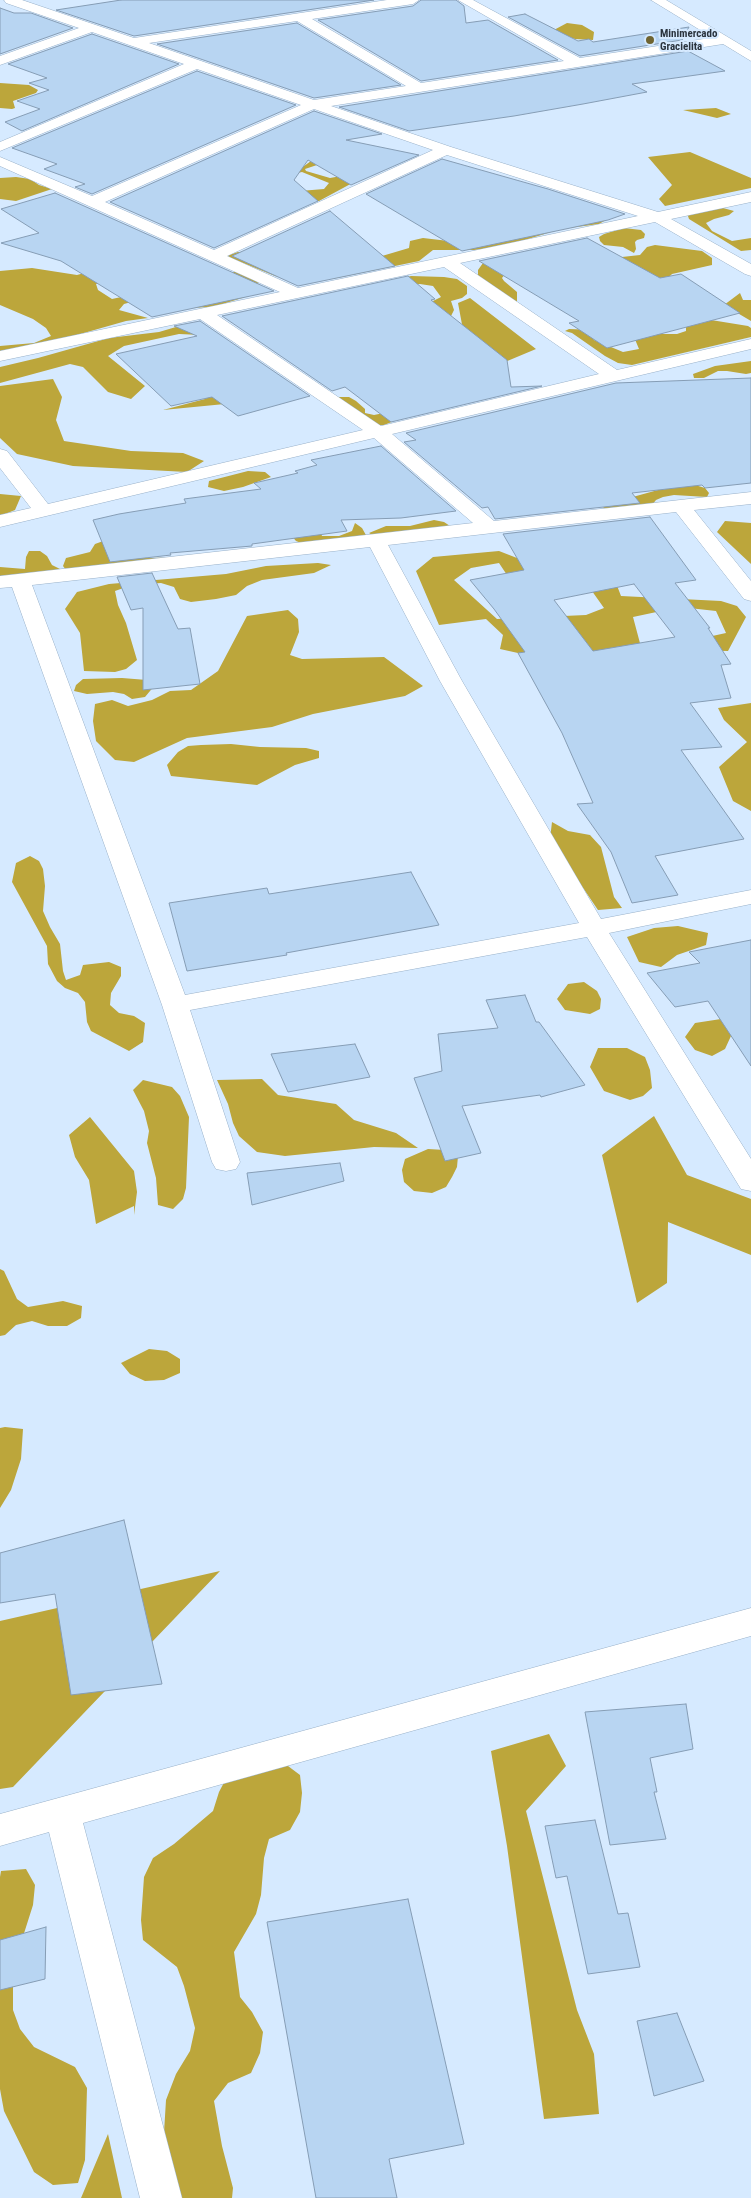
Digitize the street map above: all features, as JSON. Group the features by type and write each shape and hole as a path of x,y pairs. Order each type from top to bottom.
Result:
{"street":[{"path":"10,0 446,150 658,217 751,272"},
{"path":"133,41 413,0"},
{"path":"464,0 578,62"},
{"path":"657,0 751,58"},
{"path":"298,16 418,88"},
{"path":"0,61 92,28"},
{"path":"92,202 316,104 723,40"},
{"path":"0,147 197,64"},
{"path":"215,256 446,150"},
{"path":"4,165 296,292"},
{"path":"0,356 751,197"},
{"path":"446,261 613,376"},
{"path":"203,313 378,432 488,526"},
{"path":"0,521 751,344"},
{"path":"0,455 44,510"},
{"path":"226,1162 175,1005 10,581 751,498"},
{"path":"681,506 751,595"},
{"path":"376,540 451,681 594,928 751,1182"},
{"path":"175,1005 594,928 751,896"},
{"path":"0,1830 751,1622"},
{"path":"62,1812 161,2198"}],"shaded area":[{"path":"567,23 582,25 594,32 593,40 575,39 552,31"},
{"path":"0,83 29,85 38,90 36,93 13,101 15,108 0,108"},
{"path":"716,108 731,114 717,118 683,110"},
{"path":"690,152 751,178 751,188 665,206 659,199 672,185 648,157"},
{"path":"311,161 317,165 305,169 306,171 330,178 347,175 356,181 319,201 304,202 300,191 324,189 329,183 302,172 293,174"},
{"path":"16,177 30,179 39,185 52,189 16,201 0,199 0,178"},
{"path":"723,208 734,211 729,215 706,223 712,231 732,241 751,238 751,250 741,251 689,219 687,213"},
{"path":"606,220 599,224 561,229 505,246 474,250 433,250 419,261 337,278 300,282 275,276 226,256 238,252 382,256 409,248 410,241 423,238 457,242"},
{"path":"624,228 641,230 645,234 644,238 635,242 636,249 634,253 623,247 604,245 600,241 599,237 604,234"},
{"path":"655,245 702,251 712,258 712,265 672,274 668,278 674,285 604,259 640,255 647,247"},
{"path":"483,263 505,274 502,278 517,292 517,303 478,278 478,270"},
{"path":"32,268 77,275 99,269 113,280 96,284 98,290 112,299 219,279 236,271 257,281 261,289 255,294 213,307 183,308 142,299 124,304 119,310 148,318 126,321 45,344 0,352 0,346 34,343 51,336 46,328 33,319 0,305 0,271"},
{"path":"411,276 457,279 467,286 467,294 462,298 451,301 454,310 451,316 427,304 441,297 433,286 420,284 403,287 400,279"},
{"path":"740,293 743,300 751,300 751,321 724,305"},
{"path":"470,298 536,349 493,367 464,335 458,303"},
{"path":"711,320 748,326 751,328 751,337 632,365 618,363 572,333 565,331 569,329 595,330 592,334 594,340 623,352 639,349 634,337 650,334 677,334 686,331 686,325"},
{"path":"176,327 193,327 215,336 256,371 254,380 235,403 163,410 205,399 206,386 220,378 226,368 201,335 179,334 124,346 108,356 145,386 131,399 108,392 83,367 70,364 0,383 0,367 109,338 159,332"},
{"path":"751,361 751,373 718,371 704,378 694,378 693,374 715,366"},
{"path":"53,379 62,397 56,420 64,441 131,451 183,453 204,461 187,472 73,466 17,454 0,438 0,386"},
{"path":"338,397 349,397 356,401 365,409 365,413 374,415 394,411 407,416 384,425 373,425"},
{"path":"248,471 265,472 271,477 243,487 224,491 208,487 209,481"},
{"path":"695,485 705,488 709,493 707,497 674,495 656,500 652,505 609,510 600,506 658,490"},
{"path":"0,494 21,496 15,510 0,516"},
{"path":"434,520 444,522 450,526 377,538 369,533 386,526 410,526"},
{"path":"725,521 751,523 751,564 717,532"},
{"path":"355,523 362,528 367,537 314,548 296,541 285,528 321,533 322,536 339,536 352,531"},
{"path":"117,536 147,558 194,557 69,574 63,566 66,558 90,552 95,544"},
{"path":"29,551 40,551 47,556 52,565 60,569 56,575 0,580 0,567 25,569 26,557"},
{"path":"499,551 540,567 511,581 499,563 471,568 454,580 497,619 586,615 604,608 582,577 616,583 621,596 721,601 737,606 746,617 728,651 676,650 694,640 726,633 716,611 680,607 633,617 641,647 536,657 500,649 503,635 486,619 439,625 416,571 433,557"},
{"path":"318,563 331,565 314,573 262,580 247,586 236,595 216,599 191,602 180,599 174,587 161,583 132,585 115,591 137,660 126,669 115,672 84,671 80,633 65,609 77,592 109,584 226,574 266,566"},
{"path":"288,610 298,619 299,632 290,655 302,659 384,657 423,686 405,696 313,714 272,727 187,738 134,762 115,760 96,741 93,721 95,704 112,700 128,706 152,700 170,691 191,690 218,671 247,616"},
{"path":"122,678 147,680 155,685 145,697 132,699 124,694 113,692 87,694 74,691 76,685 83,679"},
{"path":"751,703 751,811 733,801 719,767 747,742 724,720 718,708"},
{"path":"231,744 306,748 319,751 319,758 295,765 257,785 171,776 167,765 178,752 188,746"},
{"path":"552,822 568,831 590,835 601,847 614,897 622,908 598,910 550,839"},
{"path":"30,856 39,861 43,869 45,886 43,911 60,944 66,980 80,975 83,965 109,962 121,967 121,976 111,993 110,1005 119,1013 134,1016 145,1023 143,1042 129,1051 91,1031 87,1022 85,1002 78,993 65,988 57,981 48,964 47,946 12,882 16,863"},
{"path":"678,926 708,933 706,945 677,955 661,967 639,962 627,937 654,928"},
{"path":"584,982 597,991 601,999 600,1009 590,1014 565,1010 557,999 568,984"},
{"path":"721,1019 736,1025 725,1049 712,1056 695,1050 685,1037 695,1023"},
{"path":"598,1048 627,1048 645,1057 650,1070 652,1088 643,1096 630,1100 604,1091 590,1067"},
{"path":"262,1079 278,1095 336,1104 354,1120 396,1133 418,1148 374,1147 285,1156 257,1152 239,1136 217,1080"},
{"path":"143,1080 172,1087 180,1096 189,1117 186,1188 183,1199 173,1209 158,1205 156,1178 147,1143 149,1131 144,1111 133,1090"},
{"path":"654,1116 687,1175 751,1199 751,1255 668,1222 667,1283 637,1303 602,1155"},
{"path":"90,1117 134,1171 137,1192 134,1215 134,1206 96,1224 89,1180 75,1157 69,1135"},
{"path":"428,1149 445,1150 458,1156 457,1167 446,1187 432,1193 414,1191 404,1182 402,1170 405,1159"},
{"path":"0,1269 4,1271 17,1299 28,1307 63,1301 82,1306 81,1318 67,1326 48,1326 32,1321 16,1325 5,1335 0,1336"},
{"path":"149,1349 167,1351 180,1359 180,1373 164,1380 145,1381 130,1374 121,1363"},
{"path":"0,1428 23,1429 21,1459 11,1490 0,1508"},
{"path":"220,1571 13,1787 0,1789 0,1621"},
{"path":"549,1734 566,1766 526,1811 577,2010 594,2054 599,2114 544,2119 507,1846 491,1751"},
{"path":"284,1763 300,1775 302,1793 300,1812 290,1830 269,1839 264,1858 261,1895 256,1914 234,1952 240,1997 252,2012 263,2032 260,2053 251,2073 228,2083 214,2101 222,2146 233,2188 232,2198 170,2198 163,2149 166,2100 176,2074 190,2051 195,2028 177,1967 143,1940 141,1920 144,1877 153,1858 174,1844 213,1811 219,1792 228,1775"},
{"path":"26,1869 35,1885 33,1905 13,1968 13,2010 20,2029 34,2047 75,2067 87,2088 85,2160 78,2183 53,2185 34,2172 4,2111 0,2089 0,1877 1,1871"},
{"path":"108,2134 122,2198 81,2198"}],"building":[{"path":"121,0 374,0 134,36 56,10"},
{"path":"421,0 456,0 464,6 466,23 488,20 558,60 421,81 318,20 413,6"},
{"path":"0,8 14,13 31,13 73,28 0,54"},
{"path":"525,14 578,41 589,39 593,42 689,27 682,40 580,56 508,17"},
{"path":"297,23 401,85 314,98 157,44"},
{"path":"92,34 179,64 22,131 5,122 40,109 17,101 49,90 29,83 47,78 8,64"},
{"path":"688,51 725,71 632,84 647,92 514,116 409,131 339,107"},
{"path":"197,71 296,105 92,194 75,187 85,184 44,169 57,164 12,148"},
{"path":"314,111 382,134 346,140 419,155 351,185 308,160 294,180 318,201 214,248 110,202"},
{"path":"442,159 548,189 625,214 608,220 462,251 366,194"},
{"path":"55,193 274,291 152,317 61,261 1,243 39,233 1,209"},
{"path":"330,211 395,266 298,286 232,256"},
{"path":"587,238 660,278 681,274 740,313 607,348 569,323 579,321 479,261"},
{"path":"408,276 435,299 431,300 507,360 511,387 542,386 391,422 345,387 332,391 222,316"},
{"path":"200,321 310,396 238,416 212,397 171,406 116,354 197,336 174,326"},
{"path":"751,378 751,483 705,488 702,485 632,493 640,503 495,519 488,507 482,508 404,442 416,440 406,433 616,383"},
{"path":"381,446 456,511 401,518 341,520 347,531 252,544 252,546 170,553 171,555 110,562 93,520 186,503 184,499 261,489 254,483 298,473 295,471 317,465 311,460"},
{"path":"650,517 696,580 675,583 710,628 708,628 731,664 721,665 731,698 690,703 722,747 681,750 744,839 655,856 678,895 632,903 611,852 577,804 593,803 562,733 518,653 525,652 470,580 524,570 503,534","holes":["634,584 675,637 593,651 554,600"]},
{"path":"152,573 178,629 190,628 200,684 143,690 143,608 131,610 117,577"},
{"path":"411,872 439,925 286,953 287,955 187,971 169,903 267,888 269,894"},
{"path":"751,940 751,1066 708,1001 675,1007 647,973 700,963 689,952"},
{"path":"525,995 536,1022 539,1022 585,1085 541,1097 540,1095 462,1106 481,1153 445,1161 414,1078 442,1071 438,1034 498,1028 486,1000"},
{"path":"355,1044 370,1077 288,1092 271,1054"},
{"path":"340,1163 344,1181 252,1205 247,1173"},
{"path":"124,1520 162,1684 71,1695 55,1594 0,1603 0,1553"},
{"path":"686,1704 693,1749 650,1758 657,1792 654,1792 666,1839 610,1845 585,1712"},
{"path":"595,1820 618,1914 628,1913 640,1967 588,1974 567,1876 556,1878 545,1826"},
{"path":"408,1899 464,2144 389,2159 397,2198 316,2198 267,1922"},
{"path":"46,1927 45,1979 0,1990 0,1940"},
{"path":"677,2013 704,2081 654,2096 637,2021"}],"place":[{"name":"Minimercado Gracielita","path":"650,40"}]}
